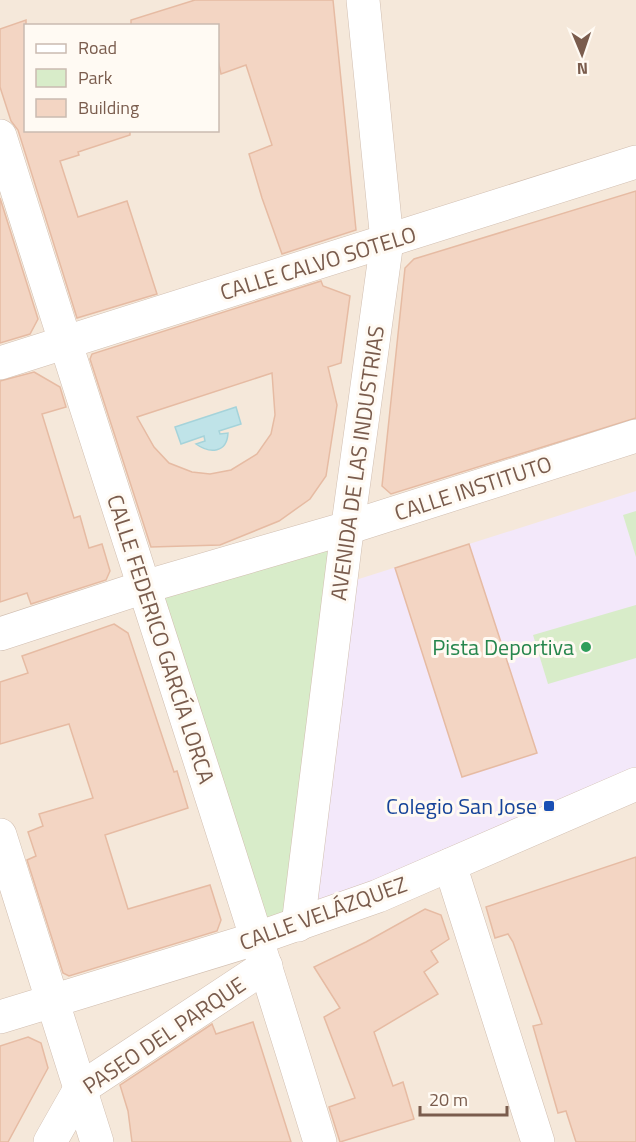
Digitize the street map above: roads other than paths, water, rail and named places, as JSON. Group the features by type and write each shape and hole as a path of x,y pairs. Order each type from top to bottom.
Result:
{"street":[{"name":"AVENIDA DE LAS INDUSTRIAS","path":"298,925 347,528 387,241 363,0"},
{"name":"CALLE FEDERICO GARCÍA LORCA","path":"0,136 262,952 320,1142"},
{"name":"CALLE CALVO SOTELO","path":"0,363 636,162"},
{"name":"CALLE INSTITUTO","path":"0,634 144,587 347,528 636,436"},
{"name":"CALLE VELÁZQUEZ","path":"0,1017 53,1001 262,952 298,925 378,896 636,784"},
{"path":"0,835 97,1142"},
{"path":"450,865 538,1142"},
{"name":"PASEO DEL PARQUE","path":"50,1142 80,1089 262,952"}],"water":[{"path":"236,407 241,424 219,431 220,434 228,433 225,445 221,448 212,450 196,444 205,441 204,436 181,444 175,427"}],"place":[{"name":"Pista Deportiva","path":"586,647"},
{"name":"Colegio San Jose","path":"549,806"}]}
